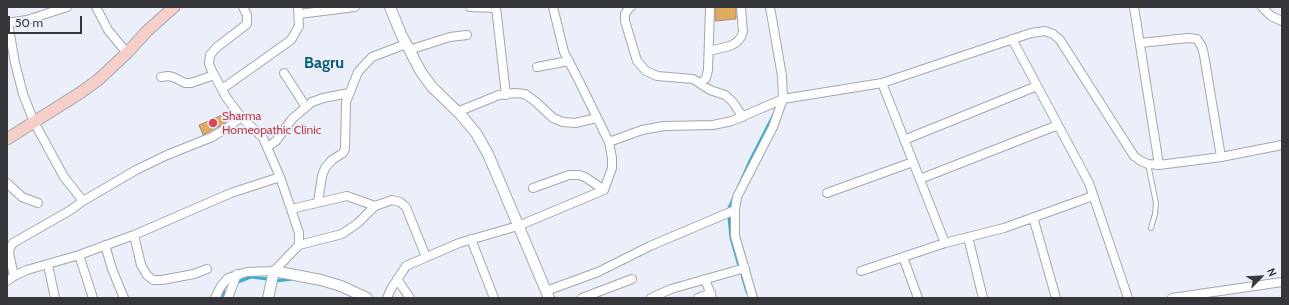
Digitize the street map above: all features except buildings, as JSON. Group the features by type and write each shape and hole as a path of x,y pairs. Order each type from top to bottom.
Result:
{"main road":[{"path":"7,139 98,80 127,53 147,31 174,7"}],"street":[{"path":"67,7 26,20 7,23 23,94 34,122 64,177 83,201"},
{"path":"96,7 108,30 127,53"},
{"path":"243,7 247,15 247,24 217,47 210,55 209,63 222,89 241,117 263,138 280,177 299,232 299,245"},
{"path":"222,89 290,40 299,26 298,10 355,7"},
{"path":"390,7 421,72 432,87 476,132 488,154 547,294 598,272 650,246 735,210"},
{"path":"470,7 496,7 506,95"},
{"path":"387,298 406,266 459,243 518,226 604,190 612,168 609,142 564,52 553,7"},
{"path":"631,7 625,14 624,21 637,61 646,71 657,76 693,79 710,90 725,95 732,101 743,117"},
{"path":"701,83 706,78 708,70 710,7"},
{"path":"709,51 730,46 742,37 741,7"},
{"path":"753,298 735,236 735,210 737,197 773,127 783,99 782,76 770,7"},
{"path":"1134,7 1160,165"},
{"path":"1262,7 1271,16 1282,21"},
{"path":"609,142 642,130 664,126 713,125 732,121 783,99 882,83 1012,39 1031,33 1045,31 1053,34 1060,40 1134,156 1141,161 1148,164 1160,165 1221,157 1282,145"},
{"path":"318,202 322,176 326,168 332,160 343,153 345,149 346,102 358,72 365,64 372,57 408,47 467,34"},
{"path":"1140,43 1188,38 1197,39 1202,47 1204,55 1221,157"},
{"path":"1012,39 1089,183 1128,298"},
{"path":"537,67 569,62"},
{"path":"284,73 306,107"},
{"path":"161,77 173,77 185,83 191,83 214,75"},
{"path":"882,83 945,243"},
{"path":"904,140 1037,86"},
{"path":"267,148 276,141 292,119 306,107 323,98 349,93"},
{"path":"457,112 499,96 515,93 525,94 553,118 563,122 575,123 597,118"},
{"path":"241,117 212,137 167,155 136,170 13,243 9,254 10,279 27,270 79,255 134,235 231,193 280,177"},
{"path":"920,179 1058,125"},
{"path":"827,193 913,162"},
{"path":"532,188 569,175 579,175 585,177 604,190"},
{"path":"7,183 22,197 38,203"},
{"path":"291,209 347,196 375,206"},
{"path":"861,271 945,243 1004,228 1094,196"},
{"path":"268,298 274,271 299,245 342,234 358,223 375,206 392,200 400,202 406,207 426,257"},
{"path":"1033,217 1056,298"},
{"path":"134,235 141,265 147,275 153,280 162,280 194,274 207,269"},
{"path":"968,237 983,298"},
{"path":"471,239 494,298"},
{"path":"106,245 112,269 124,298"},
{"path":"79,255 93,298"},
{"path":"903,257 918,298"},
{"path":"48,265 55,298"},
{"path":"651,298 671,289 745,268"},
{"path":"215,298 221,286 228,278 247,272 274,271 321,280 341,286 367,298"},
{"path":"228,298 237,274"},
{"path":"397,279 410,298"},
{"path":"582,298 632,279"},
{"path":"698,298 711,296 705,279"},
{"path":"1172,298 1282,282"}],"lane":[{"path":"1148,164 1156,203 1151,228"}],"waterway":[{"path":"729,208 749,163 774,114"},
{"path":"729,217 731,238 739,266"},
{"path":"742,275 747,292"},
{"path":"238,282 251,277 267,279"},
{"path":"275,281 293,279"},
{"path":"223,298 224,291"}],"place":[{"name":"Sharma Homeopathic Clinic","path":"213,123"}],"district":[{"name":"Bagru","path":"324,63"}]}
